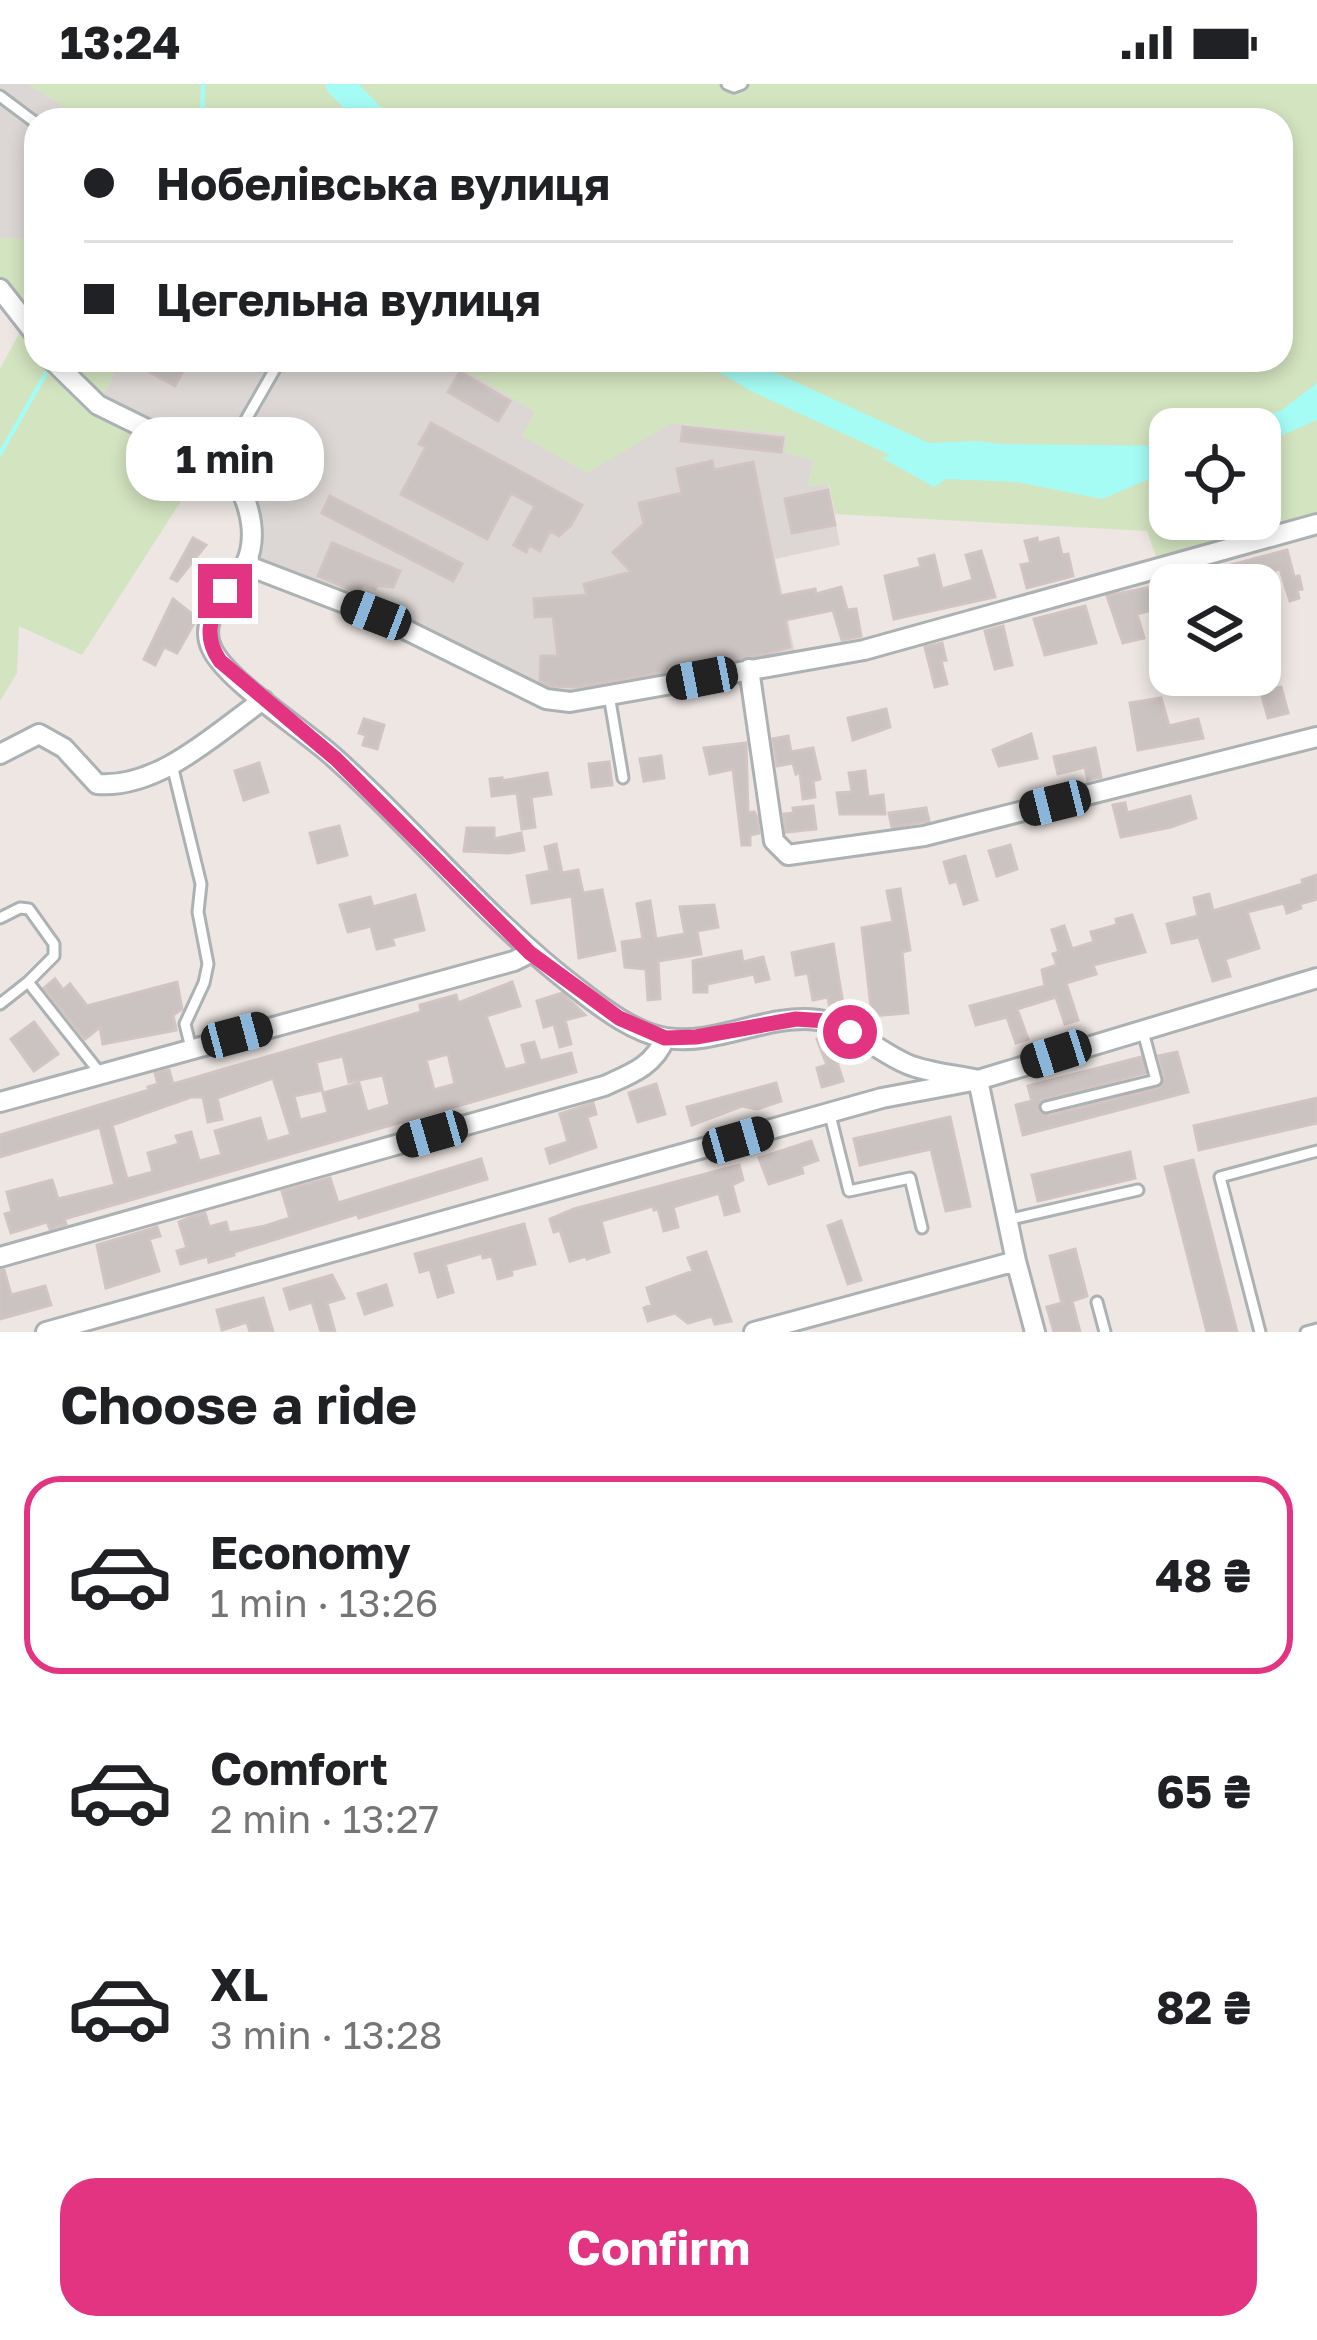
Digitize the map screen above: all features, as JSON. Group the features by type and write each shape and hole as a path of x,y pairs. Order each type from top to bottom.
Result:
{"street":[{"path":"0,289 24,320"},
{"path":"64,372 98,405 220,465 236,480 247,506 251,544 245,566 214,610 208,638 220,661 336,759 530,953 619,1018 665,1038 796,1019 826,1021 910,1066 978,1080"},
{"path":"245,566 376,615 546,699 570,702 864,650 1317,524"},
{"path":"749,669 774,841 788,855 925,836 1317,737"},
{"path":"0,754 39,734 64,748 97,784 116,786 172,765 263,700"},
{"path":"0,1102 530,953"},
{"path":"46,1332 882,1098 978,1080 1317,978"},
{"path":"0,1257 604,1085 643,1068 665,1038"},
{"path":"978,1080 1035,1332"},
{"path":"754,1332 1016,1261"}],"lane":[{"path":"727,84 742,84"},
{"path":"220,465 273,372"},
{"path":"609,695 622,778"},
{"path":"172,765 201,884 198,912 208,964 185,1024 191,1048"},
{"path":"0,918 28,909 54,944 54,956 0,1004"},
{"path":"28,982 100,1073"},
{"path":"1046,1107 1156,1080 1142,1028"},
{"path":"830,1115 849,1191 910,1178 922,1228"},
{"path":"1260,1332 1220,1177 1317,1151"},
{"path":"1007,1220 1138,1190"},
{"path":"1097,1302 1105,1332"},
{"path":"1306,1332 1317,1329"}],"shaded area":[{"path":"0,84 27,84 65,108 24,108 24,239 0,238"},
{"path":"115,372 469,372 536,412 522,436 648,435 671,423 787,434 814,460 808,486 828,483 840,545 775,559 796,657 593,695 550,695 259,562 252,496 236,480 98,405"}],"green space":[{"path":"27,84 1317,84 1317,524 1281,534 1281,408 1149,408 1149,537 1147,531 835,514 829,484 808,487 814,460 785,453 786,434 672,423 587,473 522,436 535,412 469,372 1293,372 1293,108 65,108"},
{"path":"0,238 24,239 24,316 0,289"},
{"path":"24,325 24,372 115,372 98,405 208,459 82,655 19,626 17,673 0,701 0,369"},
{"path":"1150,540 1259,540 1171,564 1159,564"}],"water":[{"path":"1317,383 1317,420 1281,436 1282,410"},
{"path":"926,443 1149,446 1149,481 1102,499 1017,482 946,479 934,487 882,458"}],"building":[{"path":"150,372 183,372 175,386"},
{"path":"460,372 510,401 498,421 448,392"},
{"path":"431,423 582,505 571,525 559,536 550,531 540,551 529,545 526,552 514,545 535,506 511,493 487,539 401,494 426,447 419,444"},
{"path":"683,427 783,438 781,452 681,441"},
{"path":"712,461 714,470 753,462 780,596 841,587 847,610 856,609 861,636 842,640 833,610 785,620 790,647 766,654 577,687 540,681 541,656 558,656 553,616 535,617 534,599 587,595 584,584 631,572 613,552 644,524 639,503 682,493 677,469"},
{"path":"828,490 835,525 792,533 785,499"},
{"path":"330,496 462,564 453,581 322,513"},
{"path":"193,538 206,545 177,581 171,578"},
{"path":"1037,538 1038,543 1058,538 1073,576 1027,588 1021,565 1031,563 1025,541"},
{"path":"332,543 400,571 393,587 377,585 375,589 363,584 359,593 318,576"},
{"path":"1287,550 1294,577 1299,576 1299,598 1290,601 1281,564 1235,564"},
{"path":"981,551 995,597 894,619 885,576 921,567 919,559 934,555 942,589 973,580 966,555"},
{"path":"1149,587 1149,611 1137,614 1144,638 1123,643 1107,596"},
{"path":"173,599 197,618 177,653 164,647 155,665 144,659"},
{"path":"1085,606 1096,643 1045,655 1034,619"},
{"path":"1003,626 1012,665 995,669 985,631"},
{"path":"942,643 947,684 935,687 925,647"},
{"path":"1281,687 1288,713 1268,718 1262,696 1281,696"},
{"path":"1161,698 1169,726 1198,719 1203,738 1138,750 1130,703"},
{"path":"886,709 890,727 853,740 848,718"},
{"path":"364,719 384,725 377,749 363,745 366,735 359,733"},
{"path":"1031,734 1037,758 999,766 993,750"},
{"path":"788,736 791,752 813,748 820,779 813,781 815,797 803,799 800,772 796,774 793,763 777,766 773,739"},
{"path":"746,743 748,813 757,817 759,833 750,835 750,845 742,845 733,769 710,774 704,748"},
{"path":"1095,748 1101,777 1088,780 1085,767 1058,774 1054,757"},
{"path":"661,756 664,778 644,781 640,759"},
{"path":"609,762 612,785 592,787 589,764"},
{"path":"259,763 268,792 244,800 235,771"},
{"path":"865,771 868,797 883,795 885,814 840,814 837,793 852,792 849,773"},
{"path":"547,773 551,794 531,797 535,827 522,829 517,793 492,796 490,779"},
{"path":"1190,796 1196,818 1121,837 1113,805 1125,803 1127,813"},
{"path":"813,806 816,829 786,832 784,814"},
{"path":"926,808 929,821 892,827 889,813"},
{"path":"339,826 347,855 318,863 310,833"},
{"path":"467,828 494,828 494,839 521,833 524,850 464,851"},
{"path":"556,844 562,873 578,870 583,893 602,890 615,950 579,958 572,896 532,903 527,876 550,871 545,847"},
{"path":"1010,845 1017,869 997,876 989,851"},
{"path":"965,856 977,900 964,904 957,881 950,883 944,862"},
{"path":"1317,875 1317,899 1300,904 1301,908 1287,913 1284,903 1247,912 1259,948 1225,959 1230,976 1213,981 1199,937 1172,943 1167,924 1198,916 1194,898 1209,894 1213,911 1303,884 1302,880"},
{"path":"900,889 910,950 902,952 908,1013 872,1016 862,928 893,922 887,891"},
{"path":"415,895 424,930 392,938 394,945 377,949 371,926 348,932 340,905 370,897 373,907"},
{"path":"650,901 656,939 685,934 680,907 714,905 718,927 697,931 701,954 658,961 660,999 648,1000 646,969 625,967 622,942 643,939 637,904"},
{"path":"1132,915 1145,952 1093,965 1096,974 1066,983 1078,1020 1065,1024 1056,997 1017,1009 1028,1039 1016,1043 1007,1017 976,1025 970,1006 1045,986 1042,970 1057,965 1053,954 1059,952 1052,930 1064,926 1072,949 1094,942 1091,932"},
{"path":"833,944 844,1010 837,1011 830,1009 828,997 813,1000 808,973 796,975 792,953"},
{"path":"741,951 743,962 763,957 769,979 756,982 754,974 707,984 707,992 694,992 693,961"},
{"path":"55,979 63,990 70,984 87,1006 177,982 182,1009 173,1015 176,1030 103,1044 100,1027 85,1039 44,988"},
{"path":"512,982 520,1006 486,1016 505,1070 527,1064 522,1045 534,1042 540,1061 571,1053 576,1072 64,1219 66,1224 50,1229 47,1222 11,1233 5,1214 12,1212 7,1192 52,1180 58,1199 115,1185 100,1127 0,1157 0,1135 149,1090 158,1084 155,1073 169,1070 173,1084 421,1012 420,1005 456,995 458,1003","holes":["448,1054 455,1084 434,1090 426,1060","343,1056 349,1082 383,1075 390,1105 367,1112 359,1083 323,1093 328,1113 300,1120 294,1096 322,1090 316,1062","273,1078 291,1135 267,1142 260,1118 215,1131 222,1155 199,1161 191,1132 176,1136 179,1144 148,1153 153,1172 127,1179 112,1125 191,1097 203,1097 208,1122 222,1119 217,1098"]},
{"path":"562,993 585,1015 565,1020 571,1044 560,1047 554,1024 544,1027 537,1001"},
{"path":"34,1022 58,1054 34,1071 11,1039"},
{"path":"826,1035 843,1081 822,1087 817,1068 827,1065 817,1039"},
{"path":"1177,1052 1188,1092 1023,1135 1016,1105 1032,1101 1028,1086 1141,1057 1145,1073 1041,1100 1038,1110 1048,1116 1159,1088 1165,1079 1159,1056"},
{"path":"776,1083 781,1101 757,1109 742,1106 692,1125 687,1107"},
{"path":"656,1084 665,1114 638,1122 629,1093"},
{"path":"1317,1098 1317,1123 1199,1150 1194,1126"},
{"path":"593,1103 596,1114 587,1117 596,1147 550,1163 546,1149 568,1142 560,1114"},
{"path":"950,1117 970,1206 946,1211 931,1149 860,1165 854,1139"},
{"path":"811,1141 818,1160 801,1166 803,1173 769,1184 759,1158"},
{"path":"1130,1152 1135,1178 1038,1201 1032,1175"},
{"path":"481,1159 487,1179 359,1218 357,1214 209,1262 208,1256 181,1264 177,1251 187,1248 179,1222 191,1217 205,1213 209,1227 226,1222 229,1233 265,1226 290,1218 282,1191 330,1178 338,1203"},
{"path":"1193,1160 1237,1332 1207,1332 1165,1167"},
{"path":"739,1165 743,1180 732,1185 739,1211 725,1215 719,1193 673,1207 678,1227 664,1231 658,1208 653,1206 601,1221 609,1252 570,1261 560,1230 554,1232 550,1219 574,1209"},
{"path":"841,1221 861,1280 848,1284 828,1226"},
{"path":"524,1224 535,1264 511,1270 512,1275 498,1279 492,1256 483,1258 482,1253 445,1264 453,1292 438,1297 430,1269 420,1272 415,1254"},
{"path":"157,1227 160,1236 149,1239 159,1271 106,1288 97,1245"},
{"path":"1075,1249 1087,1296 1072,1301 1080,1332 1054,1332 1047,1307 1062,1303 1050,1256"},
{"path":"706,1252 731,1321 715,1324 712,1316 688,1323 675,1313 648,1321 644,1308 652,1305 647,1288 693,1271 688,1258"},
{"path":"0,1270 4,1270 11,1295 45,1286 51,1305 0,1319"},
{"path":"332,1275 344,1298 327,1303 335,1332 321,1332 312,1302 290,1309 284,1289"},
{"path":"386,1285 392,1305 365,1314 358,1294"},
{"path":"263,1298 273,1332 250,1332 247,1322 222,1330 217,1310"}],"waterway":[{"path":"202,108 203,84"},
{"path":"339,84 363,108"},
{"path":"745,372 940,463"},
{"path":"0,454 46,373"}],"route":[{"path":"225,591 214,610 208,638 220,661 336,759 530,953 593,1002 665,1038 796,1019 826,1021 850,1032"}]}
